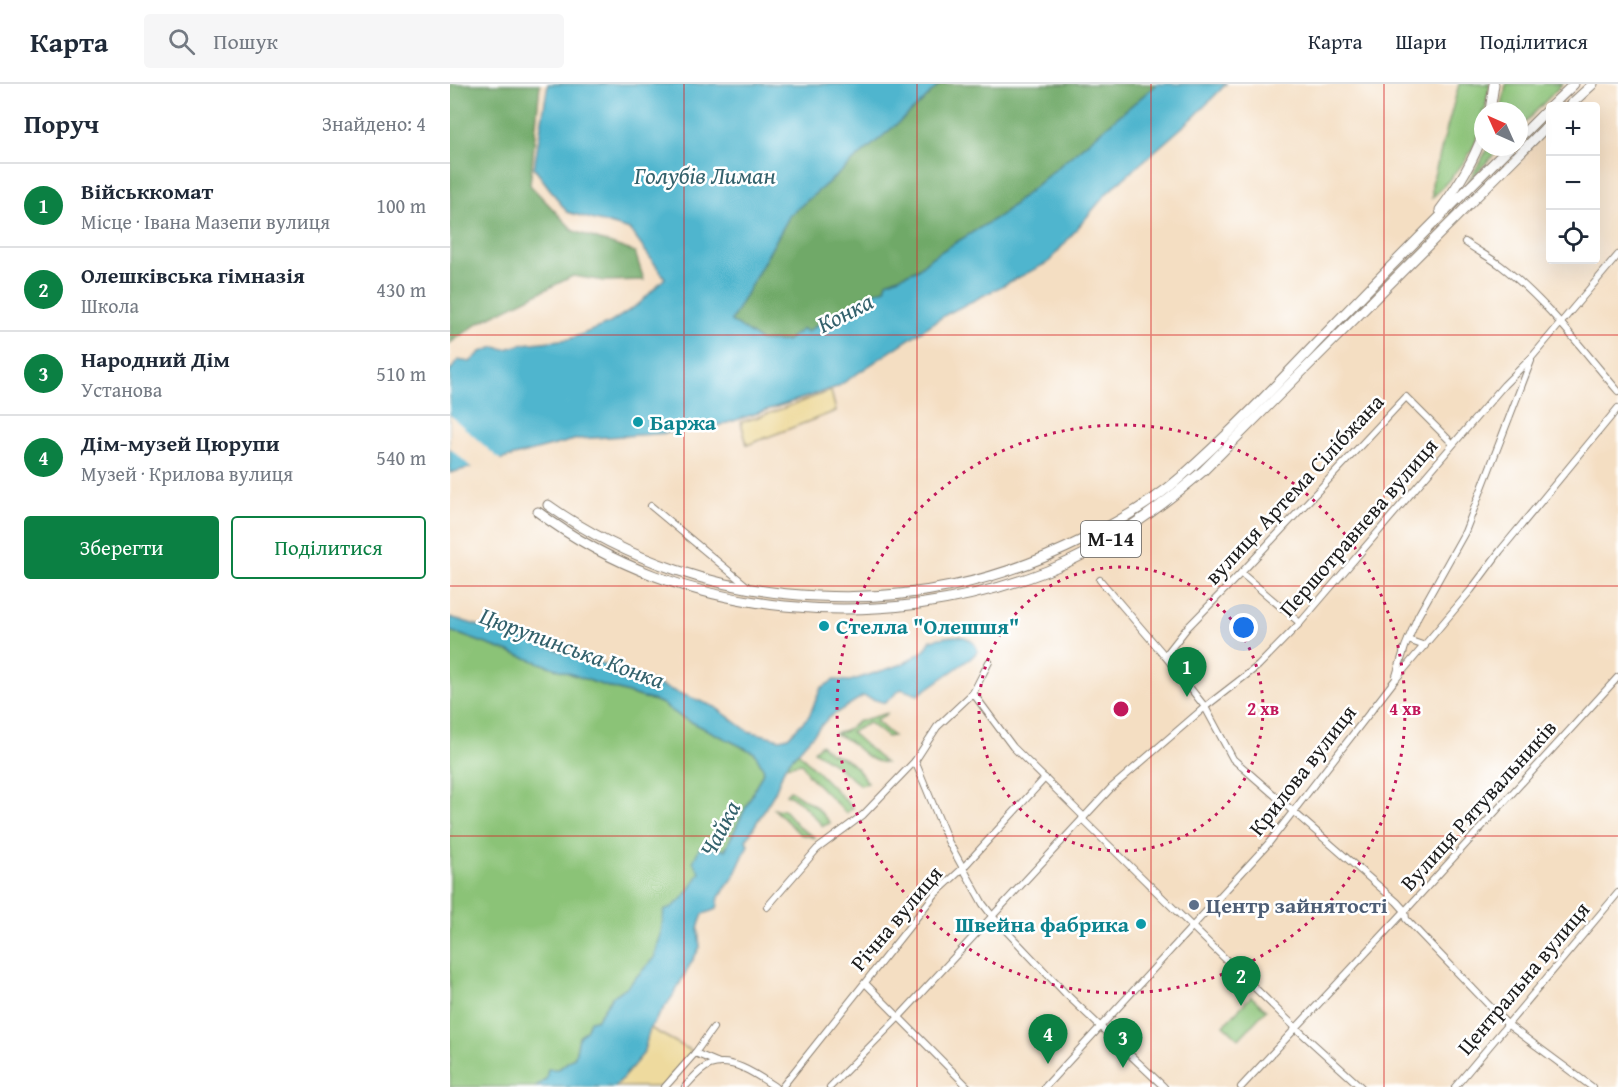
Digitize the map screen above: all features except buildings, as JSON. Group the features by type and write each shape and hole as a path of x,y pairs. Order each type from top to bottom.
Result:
{"highway":[{"path":"1491,102 1494,84"},
{"path":"1556,102 1574,84"},
{"path":"1572,102 1592,84"},
{"path":"1528,129 1546,112"},
{"name":"М-14","path":"538,512 575,537 625,563 706,591 787,607 844,609 945,600 1048,570 1111,540 1173,497 1203,471 1546,128"},
{"path":"1422,234 1464,175 1474,156"},
{"name":"М-14","path":"548,505 609,543 652,562 750,589 792,595 850,598 897,596 987,579 1032,564 1112,525 1148,503 1179,479 1229,432 1501,156"}],"street":[{"path":"1465,242 1500,265 1560,322 1618,391"},
{"name":"Першотравнева вулиця","path":"830,1087 993,917 1111,788 1205,706 1257,666 1300,623 1618,255"},
{"path":"1395,680 1418,616 1465,532 1532,357"},
{"name":"вулиця Артема Сілібжана","path":"1165,656 1187,628 1406,397 1453,444"},
{"name":"Крилова вулиця","path":"1045,1087 1268,844 1395,680 1618,408"},
{"path":"651,506 750,589"},
{"path":"1241,573 1300,623"},
{"path":"1100,580 1205,706 1233,759 1405,911 1406,919 1507,1024 1592,1087"},
{"path":"1408,640 1425,646"},
{"path":"767,907 817,849 863,815 915,761 937,727 973,693 989,662"},
{"name":"Вулиця Рятувальників","path":"1241,1087 1405,911 1618,676"},
{"path":"973,693 1013,747 1296,1028 1361,1087"},
{"path":"915,761 948,841 993,917 1066,994 1164,1087"},
{"name":"Річна вулиця","path":"782,1087 936,893 963,869 1045,778"},
{"name":"Центральна вулиця","path":"1455,1087 1618,893"},
{"path":"865,983 968,1087"},
{"path":"665,1087 695,1053 713,1028"},
{"path":"695,1053 720,1064"},
{"path":"685,1087 702,1070 710,1065 720,1064 739,1066 775,1087"}],"green space":[{"path":"450,84 540,84 530,185 574,231 635,252 644,280 604,281 573,276 480,322 450,343"},
{"path":"940,84 1157,84 1001,215 932,257 918,269 887,282 885,289 865,296 844,314 831,315 807,332 803,329 786,341 761,341 731,321 790,215 918,106"},
{"path":"1459,84 1490,84 1487,102 1474,102 1473,148 1432,198 1432,183"},
{"path":"1506,84 1562,84 1528,120 1528,102 1503,102"},
{"path":"1484,156 1492,156 1467,183"},
{"path":"450,631 602,685 661,703 681,717 755,753 764,770 725,850 654,958 628,986 612,997 596,1020 590,1021 587,1029 579,1037 575,1056 536,1087 450,1087"},
{"path":"888,713 876,721 893,736 887,737 869,723 851,732 885,763 870,758 841,736 834,734 845,731 859,721"},
{"path":"821,744 830,753 852,764 868,783 860,785 814,751"},
{"path":"798,752 853,808 846,813 808,775 802,763 785,766"},
{"path":"785,766 775,792 746,840 748,845 740,850"},
{"path":"790,790 816,807 830,823 823,826 799,801 786,794"},
{"path":"774,809 784,810 800,828 816,838 800,834"},
{"path":"1251,996 1266,1010 1239,1039 1224,1025"}],"sand":[{"path":"831,391 836,411 747,445 741,422"},
{"path":"650,1028 692,1051 662,1087 615,1087 643,1054"}],"water":[{"name":"Голубів Лиман","path":"548,84 940,84 918,106 790,215 731,321 761,341 786,341 803,329 807,332 831,315 844,314 865,296 885,289 887,282 918,269 932,257 1001,215 1157,84 1226,84 1195,116 1107,193 1049,262 947,314 837,387 721,425 669,433 578,439 450,473 450,371 458,360 470,362 481,352 495,347 506,349 523,344 570,339 610,323 639,304 665,278 630,230 567,212 534,168"},
{"path":"450,617 610,666 715,707 748,731 780,739 788,737 809,716 821,688 834,680 850,681 903,664 925,650 931,640 938,638 965,637 975,644 978,651 918,695 901,689 885,703 863,696 828,718 785,766 775,792 746,840 748,845 733,878 719,897 717,909 703,914 698,928 700,947 672,997 650,1028 643,1054 615,1087 536,1087 546,1079 548,1069 559,1069 575,1056 579,1037 587,1029 590,1020 596,1020 612,997 628,986 654,958 661,934 664,911 681,900 700,872 693,862 700,847 725,850 764,770 755,753 681,717 661,703 602,685 450,631"}],"pier":[{"path":"450,415 502,461 473,469 450,448"}],"place":[{"name":"Баржа","path":"638,422"},
{"name":"Стелла \"Олешшя\"","path":"824,626"},
{"name":"Військкомат","path":"1187,697"},
{"name":"Центр зайнятості","path":"1194,905"},
{"name":"Швейна фабрика","path":"1141,924"},
{"name":"Олешківська гімназія","path":"1241,1006"},
{"name":"Дім-музей Цюрупи","path":"1048,1064"},
{"name":"Народний Дім","path":"1123,1068"}],"water label":[{"name":"Конка","path":"845,313"},
{"name":"Цюрупинська Конка","path":"572,648"},
{"name":"Чайка","path":"720,829"}]}
